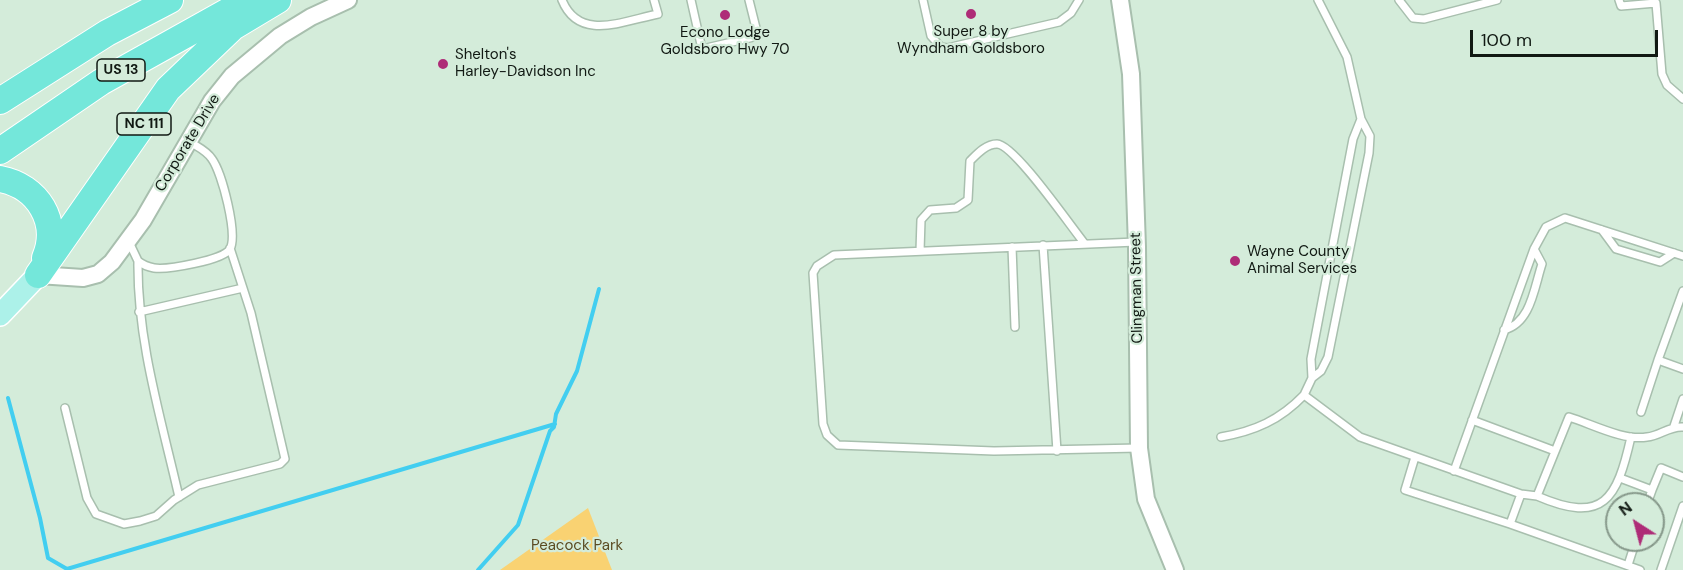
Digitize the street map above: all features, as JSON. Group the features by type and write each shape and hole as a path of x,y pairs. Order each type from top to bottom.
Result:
{"highway":[{"name":"US 13","path":"0,101 107,33 170,0"},
{"name":"US 13","path":"0,152 101,82 249,0"},
{"name":"NC 111","path":"38,275 168,89 232,27 278,0"},
{"path":"0,179 23,186 46,212 51,229 50,245 38,275"}],"main road":[{"name":"NC 111","path":"0,315 38,275"}],"street":[{"name":"Corporate Drive","path":"38,275 83,278 98,274 112,262 212,101 252,56 312,16 348,0"},
{"name":"Clingman Street","path":"1120,0 1131,75 1137,242 1139,448 1146,499 1175,570"}],"lane":[{"path":"562,0 572,19 584,25 599,26 658,14 654,0"},
{"path":"691,0 702,50 758,36 749,0"},
{"path":"923,0 932,36 941,47 947,48 1059,22 1071,13 1079,0"},
{"path":"1221,437 1244,433 1286,414 1304,395 1312,378 1321,370 1328,357 1369,153 1370,136 1361,120 1347,57 1318,0"},
{"path":"1399,0 1413,18 1424,19 1497,0"},
{"path":"1619,0 1621,6 1656,3 1662,74 1667,85 1683,99"},
{"path":"1312,378 1311,359 1353,139 1361,120"},
{"path":"65,408 87,498 96,514 124,524 156,516 179,496 198,485 280,464 285,459 243,288 230,248 231,225 217,168 209,154 188,141"},
{"path":"920,251 921,220 930,210 956,208 968,200 970,161 980,150 995,144 1005,146 1019,158 1085,244"},
{"path":"1454,471 1534,249 1546,227 1565,218 1683,255"},
{"path":"1602,230 1616,249 1659,262 1674,253"},
{"path":"128,239 138,261 139,312 179,496"},
{"path":"1137,242 834,255 824,260 813,273 823,424 827,435 838,445 1057,451 1139,448"},
{"path":"1043,245 1057,451"},
{"path":"1012,247 1015,327"},
{"path":"138,261 153,268 168,268 222,256 230,248"},
{"path":"1504,330 1519,324 1526,312 1542,264 1534,249"},
{"path":"139,312 243,288"},
{"path":"1641,412 1683,291"},
{"path":"1658,360 1683,369"},
{"path":"1304,395 1360,437 1521,494 1538,496 1563,507 1578,509 1592,507 1605,500 1615,490 1631,437"},
{"path":"1674,426 1683,399"},
{"path":"1538,496 1569,417 1631,437 1648,437 1674,426 1683,427"},
{"path":"1472,420 1555,451"},
{"path":"1415,457 1405,490 1640,570"},
{"path":"1620,478 1652,490 1661,468 1683,477"},
{"path":"1510,524 1521,494"},
{"path":"1662,570 1683,506"},
{"path":"1628,565 1632,552"}],"green space":[{"name":"Peacock Park","path":"588,508 612,570 500,570"}],"waterway":[{"path":"478,570 518,525 550,431 554,427 556,414 577,371 599,289"},
{"path":"8,398 40,518 48,558 67,569 555,424"}],"place":[{"name":"Super 8 by Wyndham Goldsboro","path":"971,14"},
{"name":"Econo Lodge Goldsboro Hwy 70","path":"725,15"},
{"name":"Shelton's Harley-Davidson Inc","path":"443,64"},
{"name":"Wayne County Animal Services","path":"1235,261"}]}
